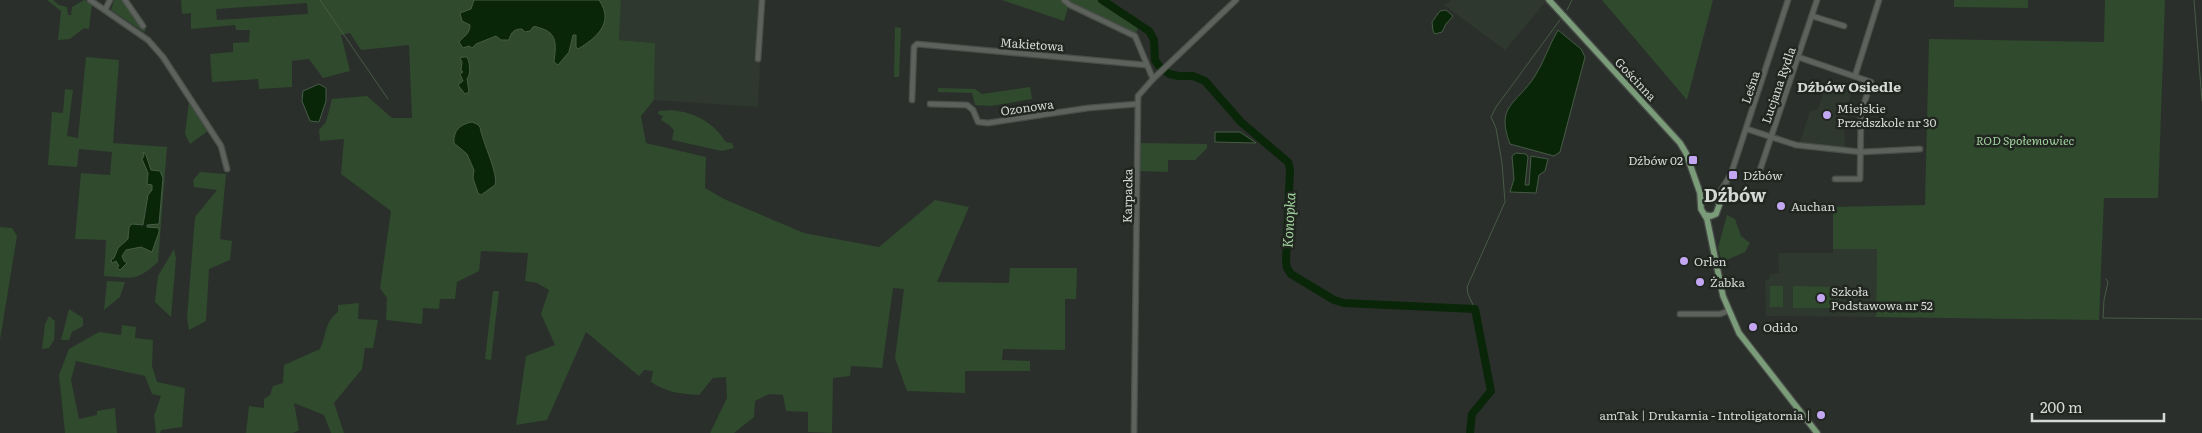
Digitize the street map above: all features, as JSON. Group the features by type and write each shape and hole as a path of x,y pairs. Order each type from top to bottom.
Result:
{"main road":[{"name":"Gościnna","path":"1549,0 1673,134 1686,152 1702,201"},
{"name":"Gościnna","path":"1696,179 1710,196"},
{"path":"1710,233 1713,216 1719,211 1719,202 1710,196 1702,201 1701,209 1705,215 1710,233 1718,278 1728,312 1739,333 1817,433"},
{"path":"1705,215 1713,216"}],"street":[{"path":"90,0 148,40 163,57 221,146 227,169"},
{"path":"105,10 110,0"},
{"path":"125,0 143,26"},
{"path":"758,59 762,0"},
{"path":"1064,0 1070,5 1135,36 1152,79"},
{"name":"Karpacka","path":"1134,433 1137,104 1140,92 1152,79 1236,0"},
{"name":"Leśna","path":"1719,202 1747,129 1788,0"},
{"name":"Lucjana Rydla","path":"1758,176 1817,0"},
{"path":"1854,76 1879,0"},
{"path":"1812,16 1844,26"},
{"name":"Makietowa","path":"912,100 914,47 917,44 1146,65"},
{"path":"1798,57 1871,82 1861,113 1860,179 1835,179"},
{"name":"Ozonowa","path":"930,104 967,105 973,110 978,122 988,123 1088,108 1137,104"},
{"path":"1747,129 1796,145 1860,152 1920,149"},
{"name":"Leśna","path":"1710,196 1720,192 1728,180"},
{"path":"1680,314 1720,314 1728,312"}],"shaded area":[{"path":"474,0 599,0 605,16 604,23 597,35 578,49 576,47 576,35 573,35 569,52 558,65 554,62 555,45 553,36 546,30 536,27 525,32 522,29 515,30 509,40 501,40 496,36 476,44 472,48 469,46 463,48 459,42 468,33 470,25 462,21 460,13 471,9"},
{"path":"621,0 763,0 758,107 654,100 655,43 619,40"},
{"path":"1452,0 1547,0 1505,50 1444,5"},
{"path":"1446,10 1453,16 1442,32 1435,34 1432,22 1440,11"},
{"path":"1558,30 1581,49 1585,57 1560,152 1554,156 1510,144 1505,121 1510,106 1538,71"},
{"path":"467,57 470,68 467,79 469,92 465,94 458,85 463,81 460,74 463,72 461,70 462,62 460,58"},
{"name":"Miejskie Przedszkole nr 30","path":"1827,81 1852,90 1844,120 1845,148 1800,142 1810,111 1818,109"},
{"path":"319,84 326,88 326,101 319,122 310,121 302,101 303,91"},
{"path":"472,122 480,127 496,180 495,185 481,195 478,193 473,178 474,170 467,154 454,143 458,129 464,124"},
{"path":"1215,132 1240,132 1256,143 1215,142"},
{"path":"143,152 146,155 151,170 160,171 163,178 159,224 147,225 147,227 159,228 159,232 152,252 141,247 126,250 122,256 127,263 120,270 117,268 119,266 116,261 112,263 111,260 114,258 118,248 128,239 129,227 132,224 143,225 148,195 152,190 152,185 147,184 148,173 142,159 144,156"},
{"path":"1516,153 1526,154 1528,157 1525,185 1529,185 1531,156 1548,159 1545,171 1539,175 1536,193 1510,192 1514,179 1512,156"},
{"name":"Szkoła Podstawowa nr 52","path":"1833,249 1877,249 1876,317 1766,316 1765,280 1769,280 1770,274 1779,273 1778,253 1833,253"}],"green space":[{"path":"47,0 53,0 59,5 67,7 68,15 71,15 72,7 84,0 92,4 89,29 84,28 70,39 58,40 61,11"},
{"path":"114,0 122,0 140,26 146,30 144,32 111,10"},
{"path":"181,0 621,0 619,40 655,43 654,100 641,116 646,143 706,157 705,188 724,199 804,233 879,247 935,200 969,207 937,282 1009,283 1010,268 1077,268 1076,299 1065,299 1065,350 1003,349 1002,360 1030,361 1030,371 965,371 965,393 907,391 895,358 904,289 893,288 882,368 851,366 850,376 833,378 832,433 808,432 808,412 786,411 783,395 769,394 755,401 754,417 734,433 710,433 727,398 726,377 713,378 699,395 668,390 651,382 653,371 644,370 639,376 586,332 547,420 516,425 526,356 555,345 541,314 549,290 537,283 525,281 528,253 481,251 479,271 457,282 455,299 440,299 439,309 423,308 422,324 386,320 387,298 380,288 391,211 341,174 344,139 320,141 319,130 326,122 332,99 367,96 392,118 412,118 409,45 361,50 350,33 341,35 350,71 323,78 309,59 292,61 292,87 259,89 258,79 212,82 210,54 233,52 233,43 249,42 250,30 236,30 235,25 191,29 191,13 182,14","holes":["307,3 308,14 217,20 216,9"]},
{"path":"1002,0 1100,0 1139,26 1135,35 1069,4 1064,21"},
{"path":"1602,0 1713,0 1687,100"},
{"path":"1954,0 2028,0 2028,8 1954,7"},
{"name":"ROD Społemowiec","path":"2105,0 2165,0 2158,198 2104,198 2099,320 1876,317 1877,249 1833,249 1833,207 1925,205 1929,39 2104,42"},
{"path":"895,27 901,28 899,77 894,77"},
{"path":"86,57 119,60 113,143 167,147 158,262 139,276 104,276 106,240 75,239 81,173 110,175 112,152 79,149 77,167 48,165 52,112 63,113 65,89 73,90 67,136 78,138"},
{"path":"1030,87 1032,99 991,106 975,105 972,93 938,92 938,88 975,89 982,94"},
{"path":"189,102 208,131 190,144 185,134"},
{"path":"672,110 689,113 710,124 726,142 732,143 734,148 722,151 672,140 674,130 661,120 663,116 658,114 659,111"},
{"path":"1140,143 1207,144 1207,148 1195,160 1168,160 1168,172 1139,171"},
{"path":"200,172 226,174 220,239 232,241 230,260 209,269 206,321 189,330 187,318 195,217 217,190 194,187 193,180"},
{"path":"1727,215 1735,219 1741,236 1750,243 1745,252 1722,262 1718,248"},
{"path":"0,227 12,228 17,236 0,340"},
{"path":"174,249 176,258 171,317 155,302 158,276"},
{"path":"107,281 125,282 120,297 104,310"},
{"path":"1770,286 1783,286 1783,307 1770,307"},
{"path":"1793,286 1834,287 1834,308 1793,308"},
{"path":"493,291 499,291 491,360 485,359"},
{"path":"359,303 358,319 378,320 373,348 365,348 362,369 334,403 344,433 331,433 324,415 294,403 299,430 293,433 246,433 249,406 264,408 264,399 270,395 273,386 283,383 284,365 320,349 328,324 338,312 338,305"},
{"path":"69,309 83,318 83,326 72,332 69,340 61,340"},
{"path":"49,316 55,321 54,340 49,348 42,349 45,324"},
{"path":"122,325 136,327 135,338 153,340 152,366 157,382 185,388 182,427 161,430 160,433 156,433 154,416 161,396 152,394 145,376 76,361 71,380 79,419 97,415 97,411 115,408 117,433 65,433 59,375 69,349 99,332 121,335"}],"waterway":[{"path":"320,0 388,99"},
{"name":"Konopka","path":"1102,0 1149,31 1154,40 1155,60 1159,66 1169,74 1193,76 1205,81 1241,122 1288,162 1290,169 1286,261 1287,268 1291,274 1334,300 1344,303 1475,309 1491,391 1472,414 1470,433"},
{"path":"1567,10 1572,0"},
{"path":"2194,0 2202,101"},
{"path":"1475,309 1467,287 1505,202 1502,163 1496,128 1491,117 1496,107 1560,20"},
{"path":"2106,279 2108,282 2103,318 2202,319"}],"place":[{"name":"Miejskie Przedszkole nr 30","path":"1827,115"},
{"name":"Dźbów 02","path":"1693,160"},
{"name":"Dźbów","path":"1733,175"},
{"name":"Auchan","path":"1781,206"},
{"name":"Orlen","path":"1684,261"},
{"name":"Żabka","path":"1700,282"},
{"name":"Szkoła Podstawowa nr 52","path":"1821,298"},
{"name":"Odido","path":"1753,327"},
{"name":"amTak | Drukarnia - Introligatornia |","path":"1821,415"}],"district":[{"name":"Dźbów Osiedle","path":"1849,86"},
{"name":"Dźbów","path":"1735,194"}]}
